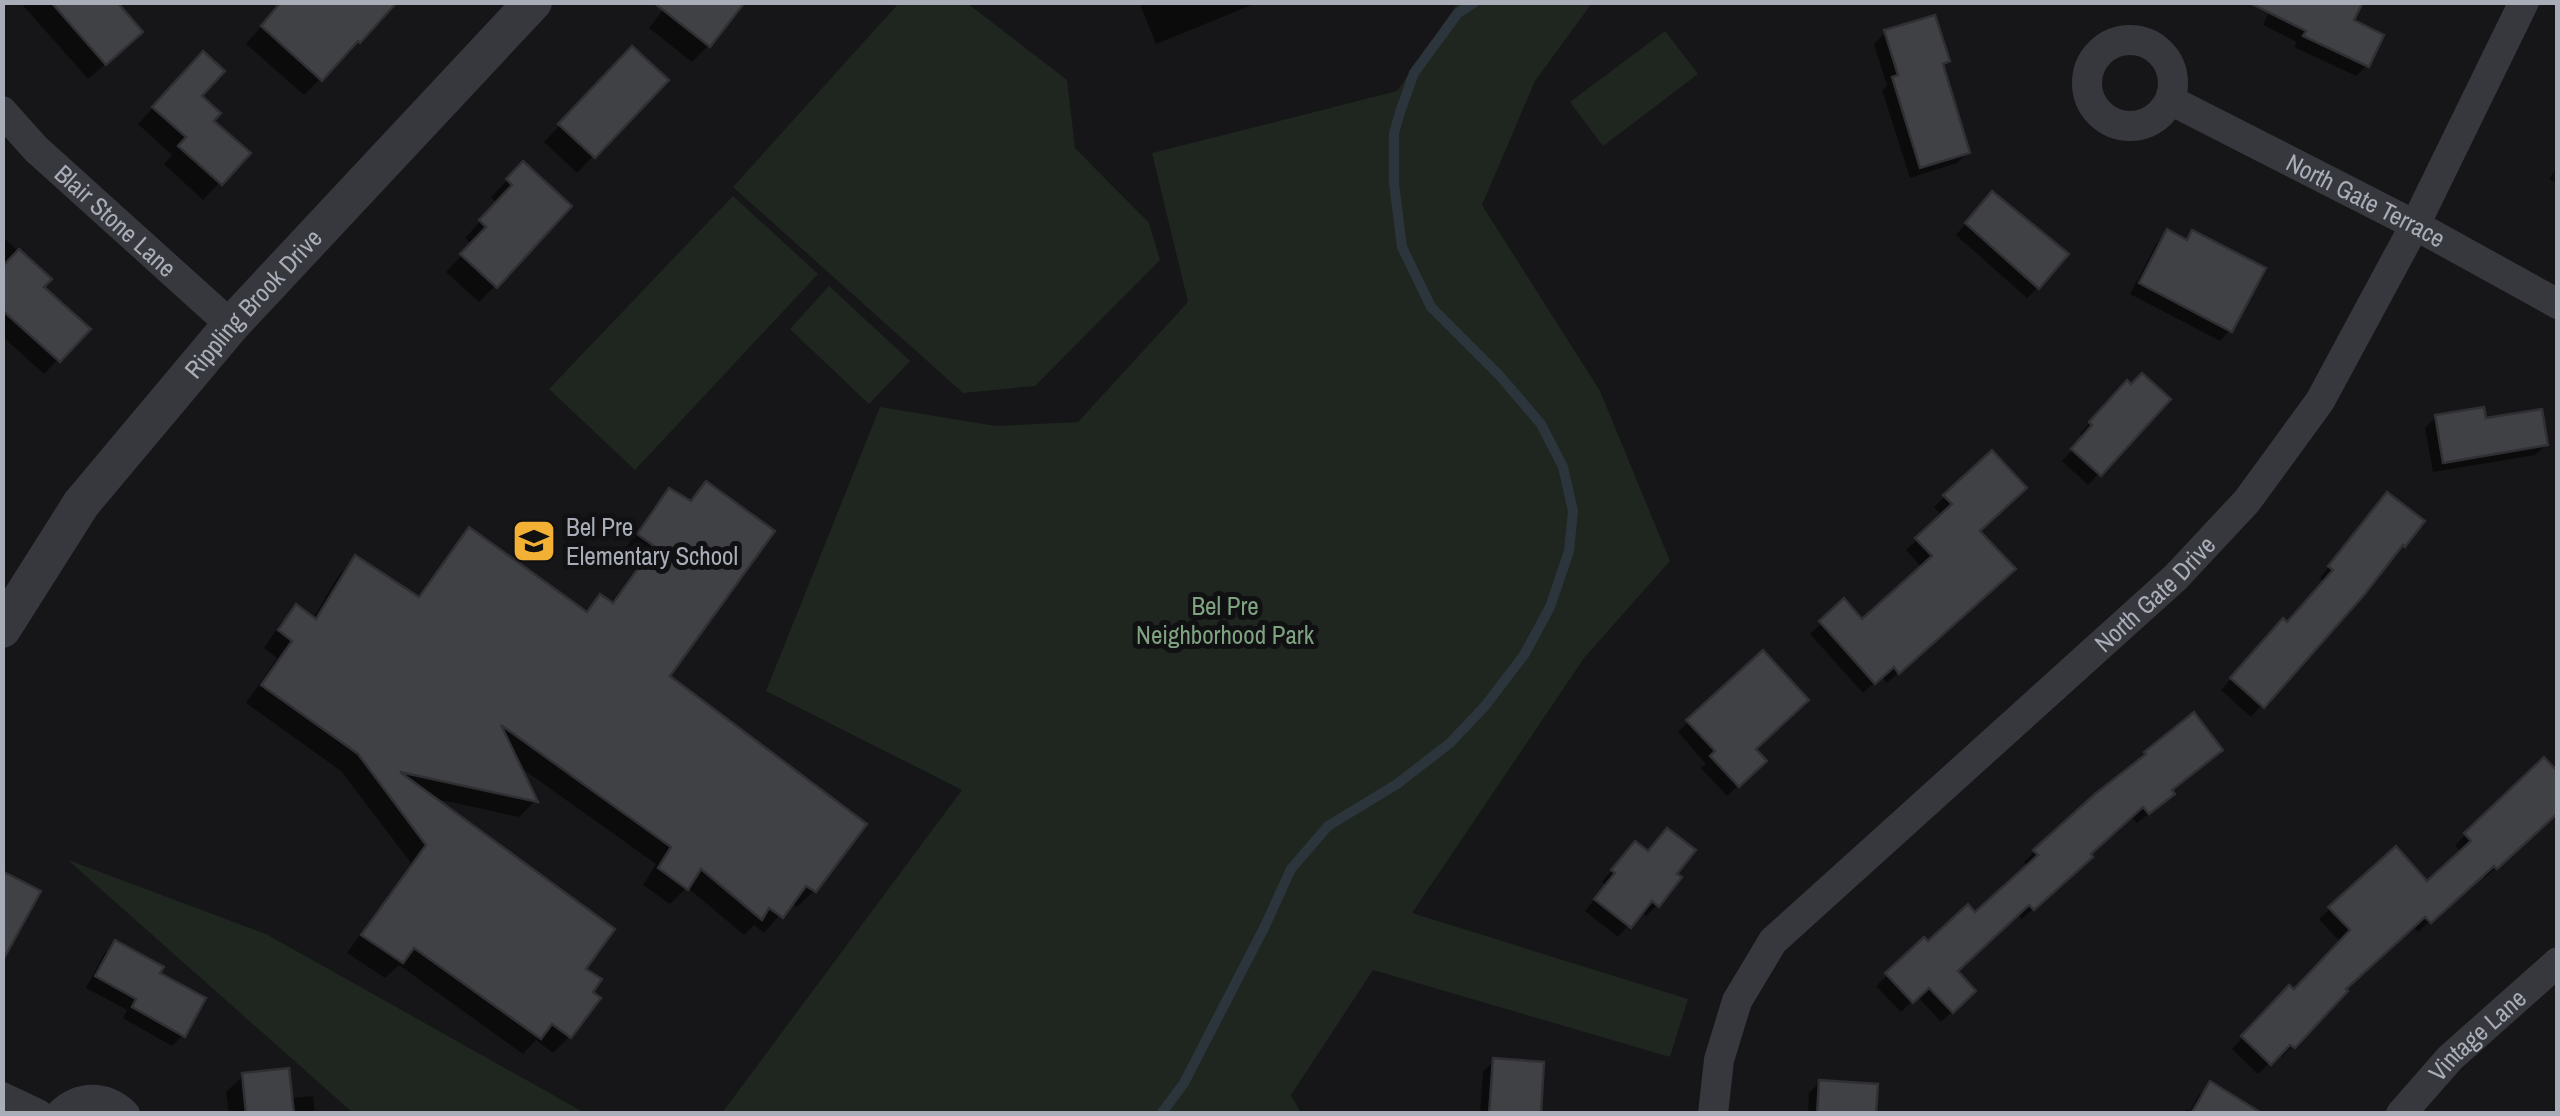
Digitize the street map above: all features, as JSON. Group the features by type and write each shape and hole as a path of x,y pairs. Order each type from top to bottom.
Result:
{"street":[{"name":"Rippling Brook Drive","path":"3,629 81,504 231,326 534,2"},
{"name":"North Gate Drive","path":"1713,1114 1719,1060 1737,1001 1773,941 2176,577 2247,501 2320,400 2415,225 2524,2"},
{"name":"North Gate Terrace","path":"2170,100 2415,225 2558,304"},
{"name":"Blair Stone Lane","path":"2,111 36,149 231,326"},
{"name":"Vintage Lane","path":"2401,1114 2450,1058 2558,962"},
{"path":"2,1097 38,1114"},
{"path":"60,1114 77,1102 92,1099 107,1101 125,1114"}],"green space":[{"path":"899,3 967,3 1067,80 1075,148 1149,223 1160,260 1035,386 963,393 733,187"},
{"name":"Bel Pre Neighborhood Park","path":"1458,3 1592,3 1535,81 1482,205 1600,391 1670,561 1584,658 1412,913 1688,999 1670,1057 1373,970 1291,1095 1301,1113 722,1113 962,790 766,691 880,407 996,426 1078,422 1188,302 1152,153 1397,91"},
{"path":"1665,31 1698,74 1603,146 1570,102"},
{"path":"733,196 818,274 635,470 549,389"},
{"path":"829,286 910,361 869,404 790,329"},
{"path":"68,860 266,934 585,1113 353,1113"}],"building":[{"path":"51,2 117,2 143,32 106,65"},
{"path":"281,2 397,2 322,81 261,26"},
{"path":"653,2 745,2 710,47"},
{"path":"2248,2 2363,2 2354,20 2384,35 2369,67 2303,36 2306,31"},
{"path":"1935,15 1950,61 1943,64 1970,153 1920,168 1892,77 1898,75 1884,30"},
{"path":"632,46 669,80 595,158 558,124"},
{"path":"203,51 225,71 202,96 221,113 214,121 251,153 222,185 178,146 186,137 152,107"},
{"path":"523,161 572,206 497,288 460,254 486,227 479,220 512,185 506,179"},
{"path":"1992,191 2069,254 2039,289 1965,223"},
{"path":"2167,229 2187,240 2192,230 2266,268 2232,332 2139,283"},
{"path":"19,249 52,279 44,287 91,329 60,362 2,310 2,267"},
{"path":"2142,373 2171,399 2101,476 2071,449 2092,425 2089,422 2127,380 2131,384"},
{"path":"2484,407 2486,418 2542,409 2548,445 2443,463 2435,415"},
{"path":"1992,450 2027,488 1980,531 2016,569 1899,674 1894,667 1875,684 1819,621 1844,598 1862,619 1932,556 1915,538 1952,504 1943,495"},
{"name":"Bel Pre Elementary School","path":"706,481 775,531 670,676 867,824 816,892 806,886 783,918 769,908 762,920 701,869 688,890 658,868 671,847 501,725 538,802 400,772 615,929 586,969 602,979 593,992 601,998 571,1038 552,1024 541,1039 414,948 403,963 361,935 426,845 358,754 261,685 292,641 278,630 296,604 316,619 355,555 419,597 469,527 587,612 600,594 613,603 654,546 637,534 669,488 691,501"},
{"path":"2387,492 2425,521 2264,708 2230,678 2283,618 2287,622 2333,570 2328,566"},
{"path":"1763,650 1809,700 1756,749 1767,761 1739,787 1710,756 1715,751 1686,720"},
{"path":"2194,712 2223,750 2172,790 2175,794 2149,814 2143,807 2034,910 2029,905 1958,971 1976,991 1953,1013 1929,988 1913,1003 1885,973 1968,904 1975,912 2038,855 2033,850"},
{"path":"2544,757 2558,772 2558,813 2431,923 2425,917 2346,989 2295,1048 2290,1045 2271,1065 2241,1036 2289,985 2294,989 2350,930 2328,907 2396,846 2427,881 2471,841 2464,833"},
{"path":"1667,828 1696,850 1659,907 1652,901 1631,928 1594,899 1635,841 1648,851"},
{"path":"2,871 41,891 2,962"},
{"path":"115,940 164,967 160,973 206,998 185,1037 132,1007 136,999 95,976"},
{"path":"1493,1058 1544,1062 1541,1114 1489,1114"},
{"path":"289,1068 294,1114 246,1114 242,1073"},
{"path":"1819,1080 1878,1084 1876,1114 1817,1114"},
{"path":"2210,1081 2263,1114 2191,1114"}],"waterway":[{"path":"1161,1114 1184,1083 1291,869 1328,826 1397,784 1450,743 1485,706 1524,655 1550,607 1569,551 1573,511 1563,467 1541,424 1431,307 1402,247 1394,183 1394,133 1400,112 1414,73 1458,13 1475,2"}],"place":[{"name":"Bel Pre Elementary School","path":"534,541"}]}
